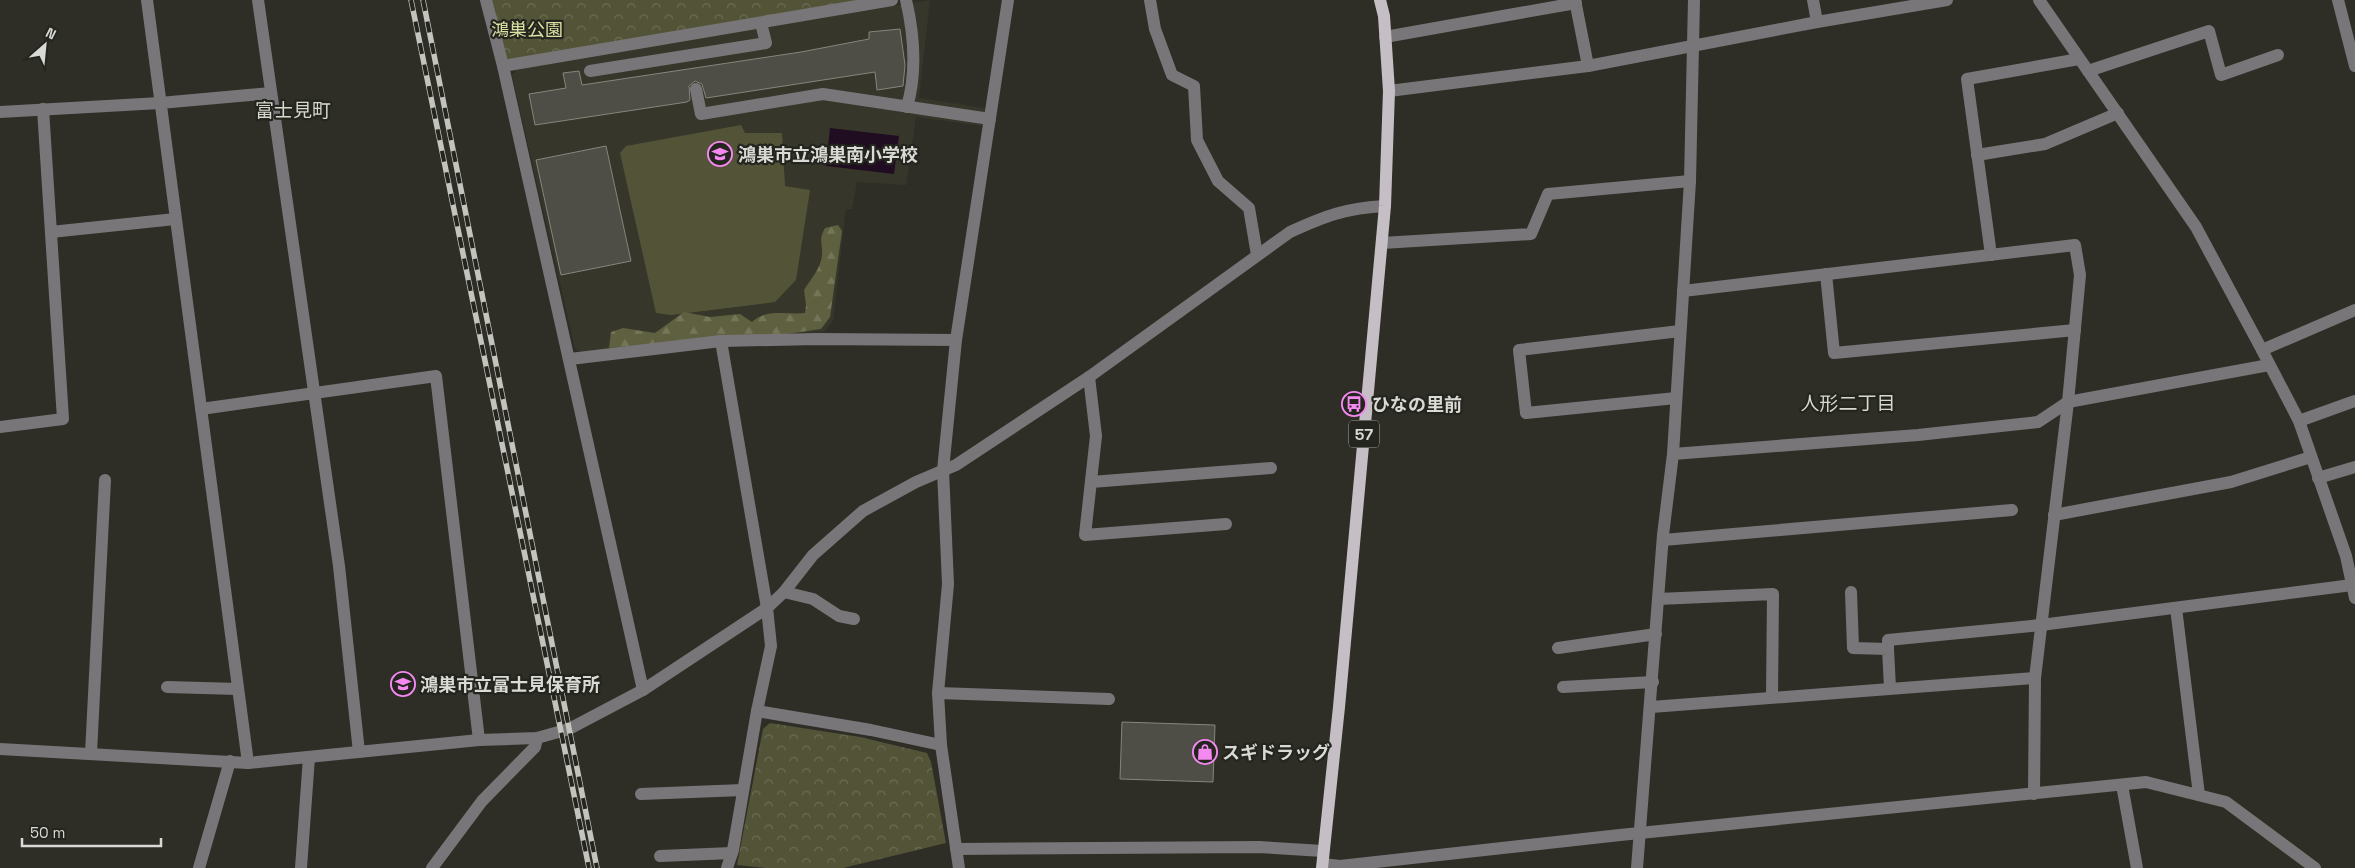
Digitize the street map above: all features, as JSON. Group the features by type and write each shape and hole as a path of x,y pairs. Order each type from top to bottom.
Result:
{"main road":[{"name":"57","path":"1322,866 1339,707 1385,206 1389,91 1380,0"}],"street":[{"path":"147,0 248,763"},
{"path":"258,0 339,566 358,752"},
{"path":"486,0 503,66 570,359 643,690"},
{"path":"503,66 892,0"},
{"path":"906,0 913,29 912,90 907,107"},
{"path":"958,868 941,745 938,693 948,584 943,470 956,340 1008,0"},
{"path":"1150,0 1155,29 1172,75 1194,86 1197,140 1218,181 1249,208 1257,255"},
{"path":"1637,868 1663,540 1673,454 1690,181 1694,0"},
{"path":"1813,0 1818,22"},
{"path":"1389,91 1588,66 1818,22 1946,0"},
{"path":"1890,688 1888,640 2041,625 2176,608 2354,591 2350,556 2318,478 2299,421 2262,350 2196,227 2039,0"},
{"path":"2338,0 2355,66"},
{"path":"1385,38 1575,2 1588,66"},
{"path":"590,71 766,42 761,23"},
{"path":"2088,71 2209,31 2221,75 2278,55"},
{"path":"1992,255 1967,79 2079,59"},
{"path":"696,89 701,114 823,94 990,119"},
{"path":"0,112 160,103 271,94"},
{"path":"0,427 63,420 44,109"},
{"path":"1977,155 2045,144 2118,113"},
{"path":"1382,243 1531,234 1548,194 1690,181"},
{"path":"0,749 248,763 479,740 537,738 569,729 643,690 767,608 784,592 813,555 863,511 916,482 956,465 1089,377 1290,232 1327,215 1355,208 1385,206"},
{"path":"51,232 175,219"},
{"path":"1683,290 2075,245 2080,275 2075,330 2034,678 2034,794"},
{"path":"1826,274 1834,352 2075,330"},
{"path":"2262,350 2355,310"},
{"path":"1676,398 1526,413 1518,350 1680,331"},
{"path":"570,359 721,341 816,339 956,340"},
{"path":"721,341 767,608 771,646 757,711 732,853 727,868"},
{"path":"1673,454 1918,435 2038,422 2068,402 2269,366"},
{"path":"201,409 436,376 479,740"},
{"path":"1089,377 1096,436 1085,535 1226,524"},
{"path":"2299,421 2355,400"},
{"path":"2054,515 2231,482 2311,457"},
{"path":"1092,482 1271,468"},
{"path":"2318,478 2355,468"},
{"path":"90,753 105,480"},
{"path":"1663,540 2012,510"},
{"path":"784,592 812,599 840,616 854,620"},
{"path":"1851,592 1853,648 1888,649"},
{"path":"1658,599 1772,594 1772,698"},
{"path":"2176,608 2199,796"},
{"path":"1558,648 1656,634"},
{"path":"1651,707 2034,678"},
{"path":"1563,687 1653,682"},
{"path":"168,687 238,689"},
{"path":"938,693 1109,699"},
{"path":"757,711 871,730 941,745"},
{"path":"432,868 482,800 535,747 537,738"},
{"path":"302,868 309,757"},
{"path":"200,868 230,761"},
{"path":"1322,866 1340,866 1641,833 2146,782 2226,802 2312,867"},
{"path":"2122,785 2137,868"},
{"path":"641,794 743,790"},
{"path":"956,849 1260,848 1324,851"},
{"path":"660,856 732,853"}],"shaded area":[{"name":"鴻巣市立鴻巣南小学校","path":"930,0 919,98 985,108 983,126 916,117 906,185 857,182 852,209 846,209 833,321 824,332 580,352 575,348 512,75 520,66"},
{"path":"830,128 899,136 894,174 826,166"}],"green space":[{"name":"鴻巣公園","path":"489,0 859,0 506,62"},
{"path":"741,125 745,133 782,133 785,186 810,190 796,280 775,302 671,315 656,313 620,153 626,146"},
{"path":"838,225 842,231 830,317 821,329 787,334 609,348 611,332 623,328 655,333 684,312 710,317 740,314 752,322 764,315 805,313 804,290 820,264 823,232 825,228"},
{"path":"770,723 860,737 927,753 931,762 946,843 843,868 766,868 737,865 763,729"}],"building":[{"path":"900,29 905,65 903,86 877,90 875,72 706,98 702,84 695,81 689,86 690,100 687,102 535,125 529,94 566,88 563,73 579,71 582,85 801,52 869,39 869,32"},
{"path":"606,146 631,261 561,275 536,160"},
{"path":"1122,722 1215,725 1213,782 1120,779"}],"railway":[{"path":"411,0 589,868"},
{"path":"423,0 597,868"}],"place":[{"name":"鴻巣市立鴻巣南小学校","path":"720,154"},
{"name":"ひなの里前","path":"1354,404"},
{"name":"鴻巣市立富士見保育所","path":"403,684"},
{"name":"スギドラッグ","path":"1205,752"}],"district":[{"name":"富士見町","path":"293,110"},
{"name":"人形二丁目","path":"1848,403"}]}
